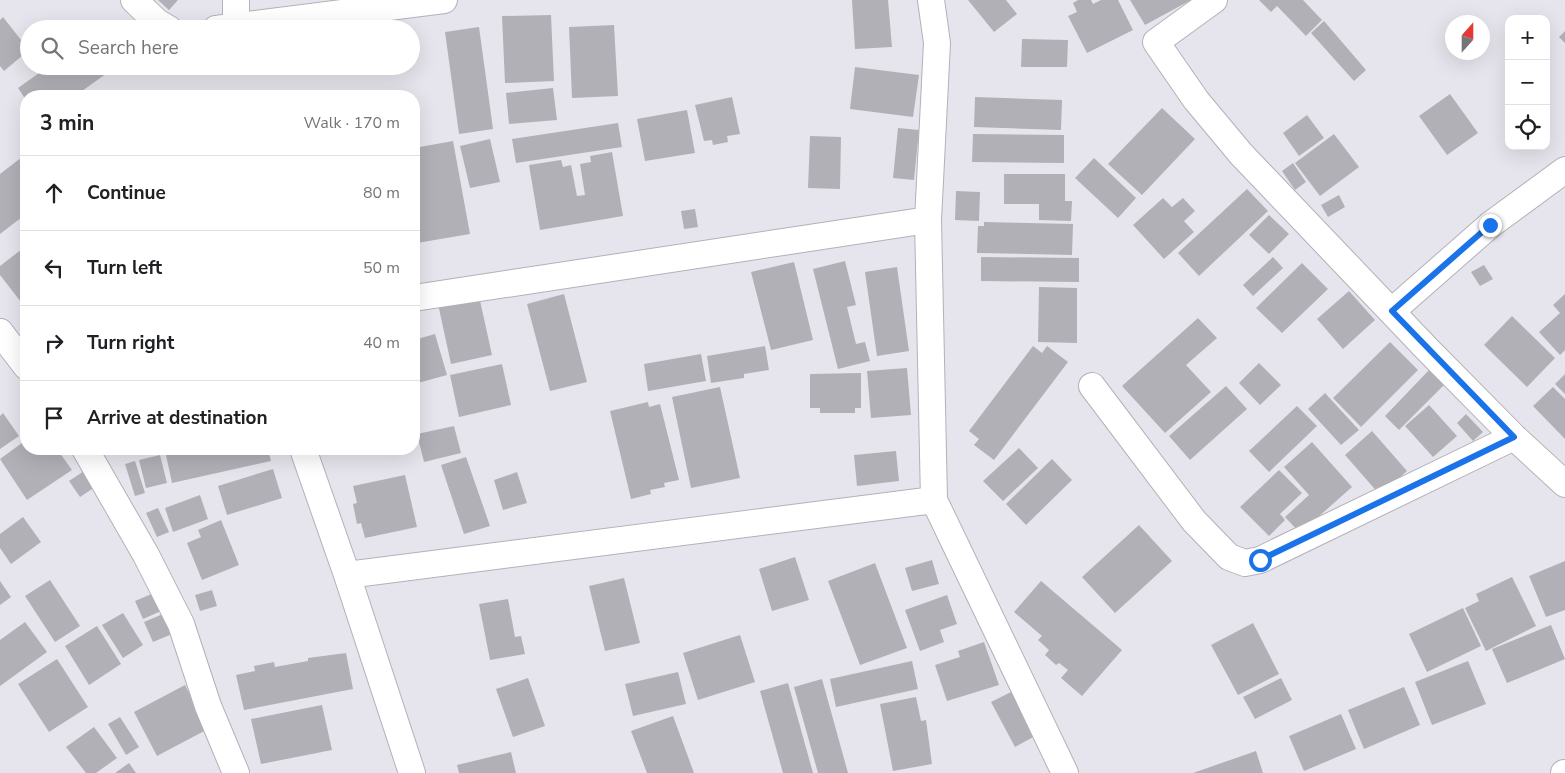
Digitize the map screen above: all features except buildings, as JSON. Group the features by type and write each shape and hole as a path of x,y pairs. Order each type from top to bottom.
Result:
{"street":[{"path":"134,0 155,20"},
{"path":"229,20 236,0"},
{"path":"283,20 444,0"},
{"path":"931,0 937,43 928,220 934,500 1062,772"},
{"path":"1214,0 1156,42 1196,100 1241,154 1514,437 1565,484"},
{"path":"1392,311 1490,225 1565,170"},
{"path":"420,297 928,220"},
{"path":"0,332 20,358"},
{"path":"1092,386 1194,521 1229,557 1245,563 1260,560 1514,437"},
{"path":"88,455 136,538 181,624 208,706 236,773"},
{"path":"305,455 412,773"},
{"path":"347,575 934,500"}],"route":[{"path":"1260,560 1514,437 1392,311 1490,225"}]}
